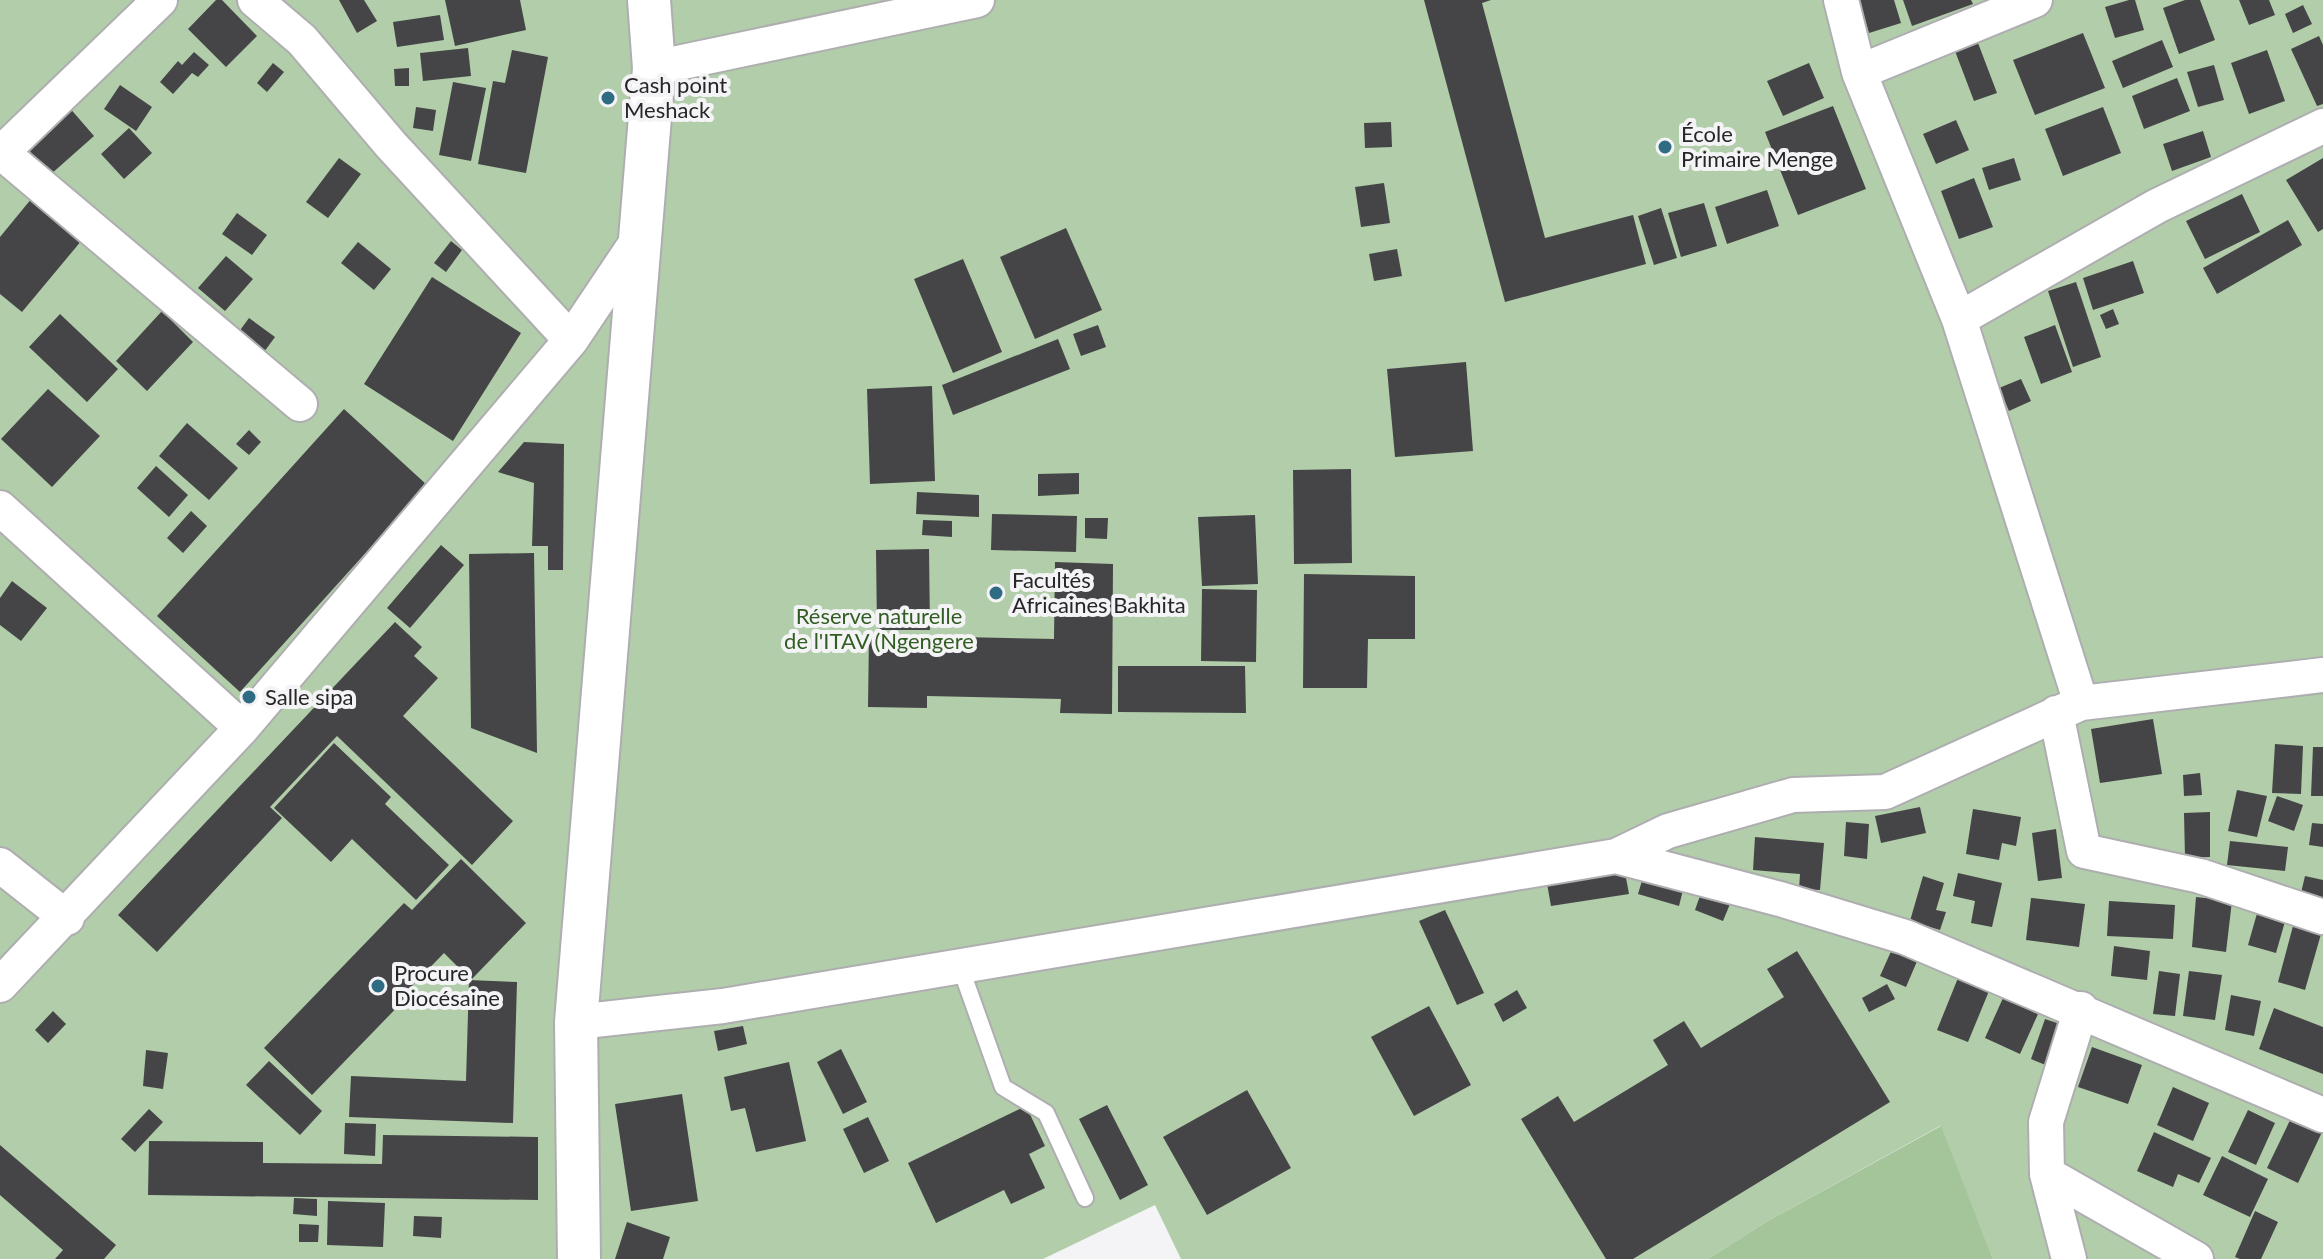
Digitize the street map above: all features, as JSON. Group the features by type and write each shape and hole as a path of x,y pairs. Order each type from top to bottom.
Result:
{"street":[{"path":"160,0 1,153 300,404"},
{"path":"255,0 302,40 391,145 571,340"},
{"path":"579,1259 576,1022 654,68 649,0"},
{"path":"654,68 977,0"},
{"path":"1841,0 1859,72 1959,319 2068,708 2084,851 2200,876 2323,917"},
{"path":"1859,72 2035,0"},
{"path":"1959,319 2157,206 2323,126"},
{"path":"0,985 67,918 242,728 571,340 638,240"},
{"path":"0,508 242,728"},
{"path":"576,1022 723,1006 1616,856 1668,831 1793,795 1885,792 2068,708 2323,675"},
{"path":"1616,856 1780,899 1905,937 2081,1009 2323,1115"},
{"path":"0,865 67,918"},
{"path":"2069,1259 2047,1174 2046,1122 2081,1009"},
{"path":"2047,1174 2196,1259"}],"lane":[{"path":"960,966 1003,1087 1046,1113 1085,1198"}],"green space":[{"name":"Réserve naturelle de l'ITAV (Ngengere","path":"0,0 2323,0 2323,1259 1993,1259 1940,1126 1766,1222 1708,1259 1181,1259 1155,1205 1043,1259 0,1259"},
{"path":"1941,1126 1993,1259 1708,1259 1766,1222"}],"building":[{"path":"216,0 222,0 257,36 226,67 188,29"},
{"path":"339,0 364,0 377,21 357,33"},
{"path":"445,0 520,0 526,30 455,46"},
{"path":"1424,0 1491,0 1482,3 1545,238 1633,215 1646,264 1505,302"},
{"path":"1859,0 1894,0 1901,23 1869,33"},
{"path":"1903,0 1971,0 1973,4 1912,26"},
{"path":"2135,0 2144,30 2115,38 2105,7"},
{"path":"2185,0 2200,0 2215,40 2179,54 2163,8"},
{"path":"2239,0 2269,0 2275,15 2249,25"},
{"path":"2303,5 2312,24 2293,33 2285,14"},
{"path":"440,15 444,40 397,47 393,22"},
{"path":"2083,33 2105,88 2035,115 2013,60"},
{"path":"2319,36 2323,45 2323,104 2317,106 2291,49"},
{"path":"2162,40 2173,67 2123,88 2112,61"},
{"path":"1978,43 1997,93 1974,101 1955,51"},
{"path":"468,48 471,76 423,81 420,53"},
{"path":"512,50 548,57 526,173 478,164 493,81 505,83"},
{"path":"2267,50 2285,101 2249,114 2231,63"},
{"path":"194,52 209,65 198,77 192,73 173,94 160,82 178,61 182,65"},
{"path":"273,63 284,72 267,92 257,83"},
{"path":"1809,63 1824,98 1783,116 1767,81"},
{"path":"2214,65 2224,100 2198,107 2187,72"},
{"path":"409,68 409,86 395,86 394,69"},
{"path":"2177,78 2190,111 2144,129 2132,96"},
{"path":"453,82 486,88 471,161 439,155"},
{"path":"120,85 152,107 136,131 104,109"},
{"path":"68,106 94,136 50,175 24,144"},
{"path":"1833,106 1866,189 1798,215 1765,132"},
{"path":"416,107 436,110 433,131 413,128"},
{"path":"2103,107 2121,153 2063,176 2045,129"},
{"path":"1956,120 1969,150 1936,164 1923,134"},
{"path":"1391,122 1392,147 1365,148 1364,123"},
{"path":"129,128 152,153 124,179 101,154"},
{"path":"2203,131 2211,157 2172,171 2163,144"},
{"path":"339,158 361,174 328,218 306,202"},
{"path":"2014,158 2021,180 1989,190 1982,168"},
{"path":"2323,158 2323,229 2318,232 2286,180"},
{"path":"1974,178 1993,227 1959,239 1941,191"},
{"path":"1384,183 1390,223 1361,227 1355,187"},
{"path":"1767,190 1779,226 1727,244 1715,207"},
{"path":"2242,194 2260,232 2205,259 2186,221"},
{"path":"32,198 82,240 22,312 0,294 0,237"},
{"path":"1704,203 1717,246 1681,257 1668,213"},
{"path":"1661,208 1677,258 1654,265 1638,216"},
{"path":"237,213 267,235 252,255 222,234"},
{"path":"2288,220 2302,245 2217,294 2203,268"},
{"path":"1066,228 1102,310 1035,339 1000,257"},
{"path":"451,241 462,250 446,272 434,263"},
{"path":"358,242 391,269 374,290 341,263"},
{"path":"1397,249 1402,276 1374,281 1369,254"},
{"path":"226,256 253,279 225,311 198,288"},
{"path":"963,259 1002,352 953,373 914,279"},
{"path":"2133,261 2144,293 2093,310 2083,278"},
{"path":"432,277 521,333 453,441 364,384"},
{"path":"2076,282 2101,357 2073,367 2048,291"},
{"path":"2113,309 2119,324 2106,329 2100,315"},
{"path":"162,311 193,342 147,391 116,361"},
{"path":"60,314 118,369 87,402 29,347"},
{"path":"249,318 275,337 264,352 238,333"},
{"path":"1098,325 1106,347 1081,356 1073,334"},
{"path":"2055,325 2072,372 2041,384 2024,337"},
{"path":"1058,339 1070,369 953,415 942,385"},
{"path":"1466,362 1473,451 1395,457 1387,369"},
{"path":"2021,379 2031,401 2009,411 1999,388"},
{"path":"932,386 935,481 870,484 867,389"},
{"path":"48,389 100,436 52,487 1,439"},
{"path":"344,409 427,485 240,692 157,616"},
{"path":"187,423 238,468 209,500 159,456"},
{"path":"249,430 261,442 249,455 236,444"},
{"path":"524,442 564,444 563,570 548,570 548,546 532,546 534,483 498,472"},
{"path":"156,466 188,495 169,517 137,488"},
{"path":"1351,469 1352,563 1294,564 1293,470"},
{"path":"1079,473 1079,494 1038,496 1038,474"},
{"path":"917,492 979,495 979,517 916,514"},
{"path":"191,511 207,526 183,553 167,538"},
{"path":"992,514 1077,516 1076,552 991,550"},
{"path":"1255,515 1258,584 1202,586 1198,517"},
{"path":"1085,518 1108,518 1107,539 1085,538"},
{"path":"923,520 952,521 952,537 922,535"},
{"path":"441,545 464,565 410,628 387,608"},
{"path":"929,549 930,630 877,630 876,550"},
{"path":"534,553 537,753 471,728 469,554"},
{"path":"1055,562 1113,564 1112,714 1060,713 1061,699 927,696 927,708 868,707 869,635 1054,639"},
{"path":"1304,574 1415,576 1415,639 1368,639 1367,688 1303,688"},
{"path":"12,581 47,608 21,641 0,625 0,598"},
{"path":"1202,589 1257,590 1256,662 1201,661"},
{"path":"395,622 422,647 414,656 438,678 403,716 513,821 472,865 337,736 270,807 282,818 157,952 118,915"},
{"path":"1118,666 1245,666 1246,713 1118,712"},
{"path":"2153,719 2162,774 2100,783 2091,729"},
{"path":"334,743 391,797 385,804 449,865 416,900 352,839 331,862 274,808"},
{"path":"2275,744 2303,746 2301,794 2272,793"},
{"path":"2313,747 2323,747 2323,796 2311,796"},
{"path":"2200,773 2202,795 2184,796 2183,775"},
{"path":"2237,790 2267,796 2257,837 2228,831"},
{"path":"2277,796 2303,805 2294,831 2268,821"},
{"path":"1920,807 1926,833 1881,843 1875,816"},
{"path":"1973,809 2021,817 2016,846 2002,843 1999,860 1966,854"},
{"path":"2210,812 2210,857 2185,858 2184,813"},
{"path":"1846,822 1869,824 1867,859 1844,856"},
{"path":"2312,823 2323,824 2323,847 2309,845"},
{"path":"2056,829 2062,878 2038,881 2032,833"},
{"path":"1755,837 1824,843 1820,890 1799,889 1800,874 1753,870"},
{"path":"2230,841 2288,847 2285,871 2227,865"},
{"path":"461,859 526,923 471,980 444,953 406,992 409,995 312,1095 264,1048 404,903 412,910"},
{"path":"1624,867 1629,894 1551,906 1546,878"},
{"path":"1958,873 2002,883 1992,927 1971,923 1975,901 1953,896"},
{"path":"1644,874 1684,886 1679,906 1638,894"},
{"path":"1923,876 1944,883 1936,910 1946,912 1940,930 1910,921"},
{"path":"2305,876 2323,880 2323,902 2300,897"},
{"path":"1701,893 1730,904 1723,921 1695,910"},
{"path":"2196,897 2232,901 2226,952 2192,947"},
{"path":"2031,898 2085,904 2079,947 2026,940"},
{"path":"2109,901 2175,905 2173,939 2107,936"},
{"path":"1445,910 1484,993 1457,1005 1419,921"},
{"path":"2258,910 2286,918 2276,953 2248,945"},
{"path":"2293,926 2321,934 2305,990 2278,982"},
{"path":"2114,946 2150,951 2147,980 2111,976"},
{"path":"1893,947 1918,959 1906,987 1880,976"},
{"path":"1797,951 1890,1102 1633,1259 1606,1259 1521,1119 1558,1096 1574,1122 1668,1065 1653,1040 1684,1021 1701,1048 1784,997 1767,969"},
{"path":"2159,971 2180,974 2175,1016 2153,1014"},
{"path":"2189,971 2222,975 2215,1020 2183,1016"},
{"path":"1958,978 1989,991 1968,1042 1937,1030"},
{"path":"469,980 517,982 513,1123 349,1117 351,1076 466,1081"},
{"path":"1887,984 1895,999 1869,1012 1862,998"},
{"path":"1517,990 1527,1008 1503,1022 1494,1004"},
{"path":"2231,995 2261,1001 2254,1036 2225,1030"},
{"path":"2003,998 2038,1014 2020,1054 1985,1038"},
{"path":"1429,1006 1471,1085 1414,1116 1371,1037"},
{"path":"2274,1008 2323,1027 2323,1074 2259,1049"},
{"path":"53,1011 66,1024 48,1043 35,1030"},
{"path":"2045,1019 2060,1024 2048,1066 2031,1059"},
{"path":"743,1026 747,1044 718,1051 714,1031"},
{"path":"2092,1047 2142,1065 2128,1104 2078,1087"},
{"path":"841,1049 867,1102 843,1114 817,1062"},
{"path":"146,1050 168,1053 163,1089 143,1086"},
{"path":"269,1061 322,1111 300,1135 246,1085"},
{"path":"789,1062 806,1141 756,1152 745,1108 731,1111 724,1077"},
{"path":"2173,1087 2209,1103 2193,1141 2157,1125"},
{"path":"1247,1090 1291,1168 1207,1215 1163,1137"},
{"path":"682,1094 698,1201 631,1211 615,1104"},
{"path":"1107,1105 1148,1185 1120,1200 1079,1119"},
{"path":"1026,1106 1045,1146 1029,1154 1045,1188 1011,1204 1004,1190 936,1223 908,1163"},
{"path":"149,1109 163,1122 135,1152 121,1139"},
{"path":"2248,1110 2275,1123 2256,1165 2228,1152"},
{"path":"2294,1112 2323,1130 2298,1183 2267,1168"},
{"path":"868,1117 889,1161 864,1173 843,1129"},
{"path":"345,1123 376,1124 375,1156 344,1154"},
{"path":"2154,1132 2211,1158 2199,1183 2178,1174 2173,1187 2137,1171"},
{"path":"383,1135 538,1137 538,1200 148,1195 149,1141 263,1142 263,1163 382,1164"},
{"path":"0,1145 116,1245 104,1259 55,1259 63,1250 0,1195"},
{"path":"2222,1156 2268,1179 2250,1217 2203,1195"},
{"path":"294,1198 317,1199 317,1216 293,1214"},
{"path":"328,1201 385,1203 383,1247 327,1245"},
{"path":"2255,1211 2278,1222 2261,1259 2240,1259 2235,1257"},
{"path":"414,1216 442,1217 441,1238 413,1236"},
{"path":"627,1222 670,1237 663,1259 615,1259"},
{"path":"299,1224 319,1225 318,1242 299,1242"}],"place":[{"name":"Cash point Meshack","path":"608,98"},
{"name":"École Primaire Menge","path":"1665,147"},
{"name":"Facultés Africaines Bakhita","path":"996,593"},
{"name":"Salle sipa","path":"249,697"},
{"name":"Procure Diocésaine","path":"378,986"}]}
